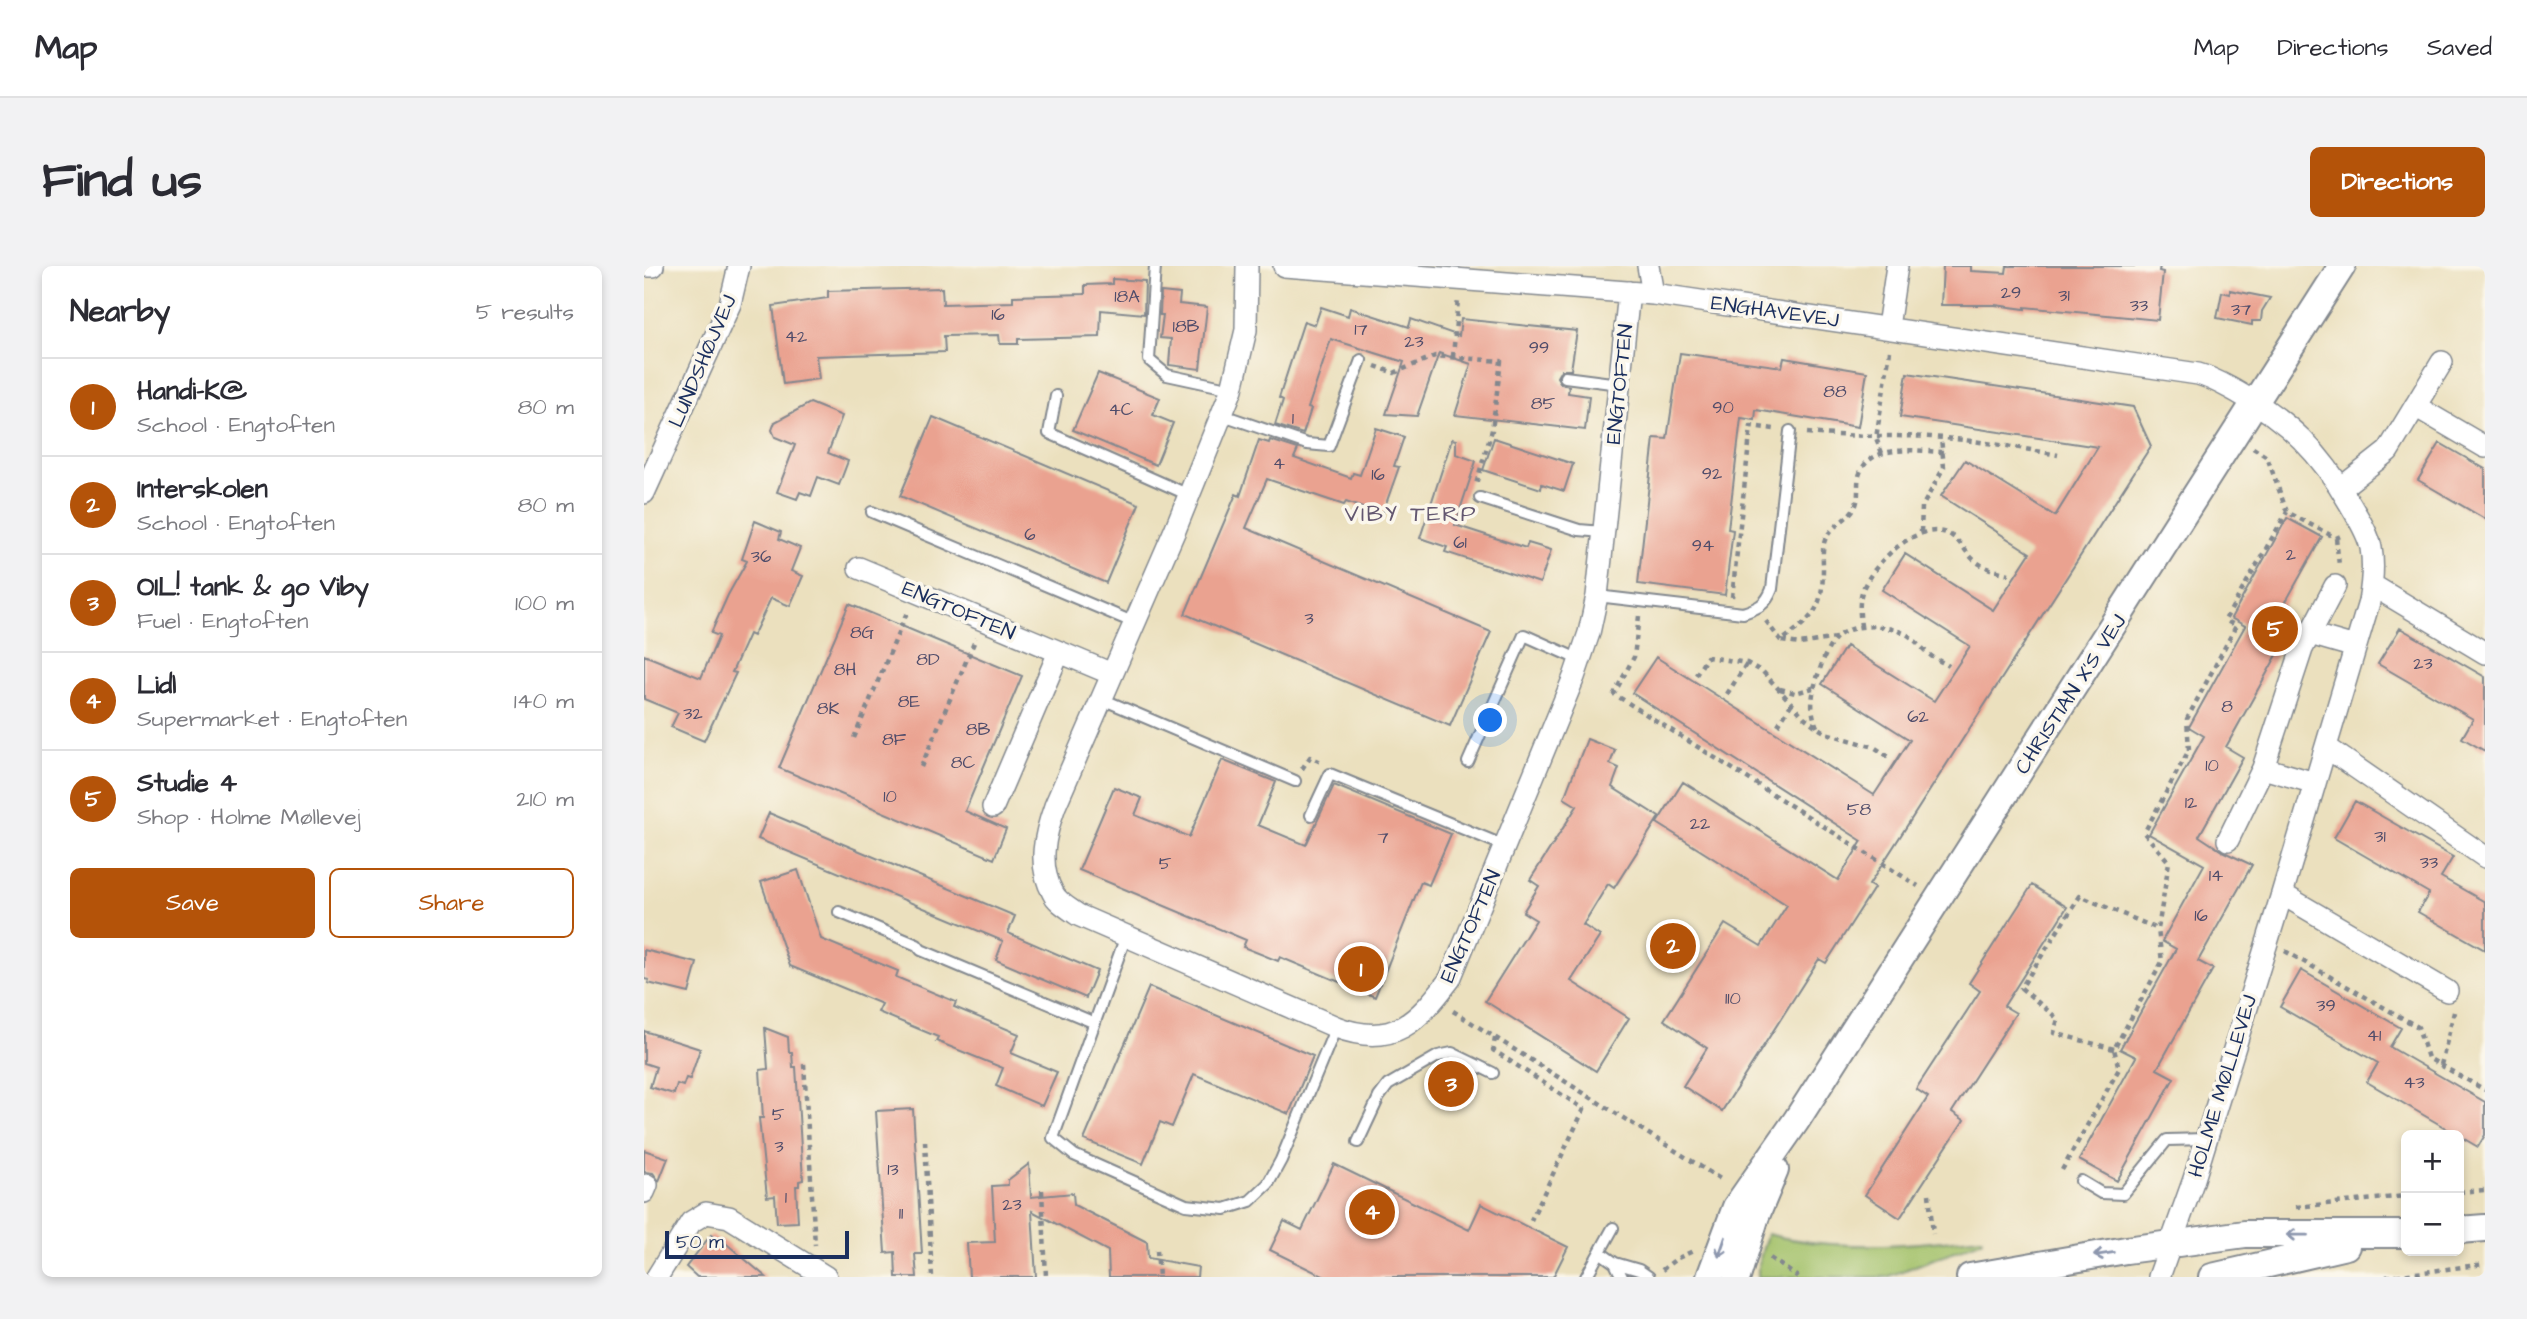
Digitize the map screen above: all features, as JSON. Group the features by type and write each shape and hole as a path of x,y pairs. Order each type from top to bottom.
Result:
{"street":[{"path":"644,266 653,266"},
{"name":"LUNDSHØJVEJ","path":"644,493 730,304 739,266"},
{"name":"ENGTOFTEN","path":"1247,266 1246,330 1232,388 1047,830 1043,863 1053,895 1078,915 1336,1027 1374,1036 1404,1028 1426,1011 1450,979 1580,660 1597,596 1629,292"},
{"name":"ENGHAVEVEJ","path":"1284,266 1653,294 1888,327 2198,374 2211,377 2256,403"},
{"path":"1648,266 1653,294"},
{"path":"1888,327 1897,266"},
{"name":"CHRISTIAN X'S VEJ","path":"1710,1277 1736,1207 1796,1121 2342,266"},
{"path":"2341,488 2388,451 2442,362"},
{"name":"HOLME MØLLEVEJ","path":"2159,1277 2206,1139 2268,941 2372,585 2371,548 2363,526 2341,488 2291,427 2256,403"},
{"path":"2415,406 2485,447"},
{"name":"ENGTOFTEN","path":"859,568 1112,674"},
{"path":"2372,585 2485,653"},
{"path":"2228,840 2263,768 2302,649 2335,586"},
{"path":"2310,634 2355,647"},
{"path":"993,807 1059,652"},
{"path":"2326,747 2485,857"},
{"path":"2263,768 2315,783"},
{"path":"2282,894 2447,991"},
{"name":"CHRISTIAN X'S VEJ","path":"1737,1277 1756,1216 1796,1121"},
{"path":"657,1277 691,1222 706,1213 729,1217 822,1274"},
{"path":"2464,1230 2485,1228"},
{"path":"1970,1277 2245,1234 2398,1235"},
{"path":"2212,1277 2398,1235"}],"lane":[{"path":"1155,266 1149,360 1167,375 1232,388"},
{"path":"1220,414 1307,444 1329,446 1361,360"},
{"path":"1565,377 1619,384"},
{"path":"1056,396 1049,433 1189,495"},
{"path":"1597,596 1743,613 1759,608 1768,601 1772,589 1790,431"},
{"path":"1479,498 1579,530 1603,532"},
{"path":"872,512 1135,623"},
{"path":"1468,762 1524,635 1580,660"},
{"path":"1102,699 1295,781"},
{"path":"1311,815 1330,774 1505,846"},
{"path":"839,912 917,945 921,950 1095,1023"},
{"path":"1126,936 1053,1138 1074,1155 1186,1205 1225,1209 1250,1201 1268,1184 1281,1160 1336,1027"},
{"path":"1358,1142 1379,1097 1388,1085 1438,1056 1452,1053 1493,1073"},
{"path":"2081,1181 2101,1193 2123,1194 2167,1140 2206,1139"},
{"path":"1586,1277 1613,1228"},
{"path":"1601,1253 1615,1264 1622,1277"},
{"path":"1615,1264 1639,1270 1648,1277"}],"path":[{"path":"1453,357 1460,279"},
{"path":"1882,453 1876,438 1890,349 1888,327"},
{"path":"1361,360 1394,373 1435,356 1501,361 1492,430 1475,487 1479,498"},
{"path":"1730,611 1751,426 1876,438 1941,438 1992,443 2059,455"},
{"path":"2235,436 2267,457 2287,512 2336,538 2363,526"},
{"path":"1921,533 1922,507 1944,467 1941,438"},
{"path":"1781,641 1808,622 1819,605 1823,586 1824,544 1831,528 1852,513 1857,500 1859,473 1867,461 1882,453 1908,450 1943,452"},
{"path":"2063,1170 2119,1069 2114,1049 2162,962 2158,929 2169,862 2144,833 2189,750 2187,719 2236,626 2225,620 2287,512"},
{"path":"1861,627 1859,602 1864,587 1886,559 1904,542 1921,533 1936,531 1952,536 1975,560 1988,569 2010,574"},
{"path":"854,738 915,592"},
{"path":"1641,601 1634,657 1614,694 1938,899"},
{"path":"1759,608 1781,641 1800,644 1836,638 1848,630 1861,627 1892,629 1908,635 1931,656 1949,666"},
{"path":"921,766 983,620"},
{"path":"1818,728 1811,706 1813,688 1822,662 1836,638"},
{"path":"1696,675 1707,657 1747,663 1763,672 1818,728 1826,733 1874,747 1892,759"},
{"path":"1727,694 1747,663"},
{"path":"1779,689 1795,692 1813,688"},
{"path":"1778,725 1792,703"},
{"path":"1295,781 1310,757 1321,762 1330,774"},
{"path":"2114,1049 2053,1032 2058,1019 2021,988 2080,895 2158,929"},
{"path":"2268,941 2418,1027 2428,1058 2485,1090"},
{"path":"2441,1065 2455,1009 2447,991"},
{"path":"1434,1000 1722,1180 1718,1188"},
{"path":"1495,1038 1493,1049 1584,1109 1531,1220"},
{"path":"804,1064 822,1274"},
{"path":"925,1141 932,1277"},
{"path":"2464,1191 2485,1189"},
{"path":"1042,1191 1046,1277"},
{"path":"1928,1194 1933,1234"},
{"path":"1157,1250 1159,1277"},
{"path":"2386,1277 2485,1264"}],"green space":[{"path":"1767,1234 1794,1240 1847,1245 1901,1244 1982,1237 1983,1240 1887,1277 1758,1277 1758,1265"}],"building":[{"path":"1943,266 1971,266 1971,271 2006,273 2007,266 2160,266 2159,271 2163,272 2158,320 2025,307 1941,305"},
{"path":"1112,279 1145,281 1144,314 1101,310 1100,337 1018,339 1018,344 1000,344 999,335 944,336 945,352 816,356 819,379 783,384 773,306 828,298 828,291 942,288 943,304 1013,302 1013,296 1085,294 1085,285 1112,284"},
{"path":"2230,290 2270,298 2262,311 2261,321 2252,321 2252,325 2217,318 2222,292 2230,294"},
{"path":"1161,292 1180,294 1179,304 1207,307 1200,369 1169,365 1171,339 1160,338 1163,315 1160,315"},
{"path":"1321,307 1348,316 1350,308 1409,327 1411,319 1459,336 1461,319 1577,331 1571,370 1561,370 1557,377 1561,384 1569,386 1568,393 1589,396 1585,430 1455,415 1471,364 1439,353 1417,416 1386,414 1404,362 1331,339 1308,408 1311,409 1303,434 1275,425 1283,400 1279,398 1304,321 1315,325"},
{"path":"1680,353 1782,367 1784,358 1867,372 1858,427 1756,410 1755,420 1741,418 1728,529 1733,530 1725,595 1638,584 1654,438 1667,439"},
{"path":"1098,373 1160,398 1153,415 1173,423 1156,465 1073,430"},
{"path":"1907,373 2133,407 2151,446 1869,885 1874,888 1826,963 1819,959 1722,1111 1683,1086 1707,1048 1664,1020 1725,924 1761,946 1787,905 1657,823 1683,782 1838,880 1862,841 1632,693 1656,657 1874,795 1910,740 1822,684 1846,646 1934,701 1970,646 1882,590 1905,554 1993,610 2030,553 1941,496 1965,460 2055,516 2098,447 1900,417"},
{"path":"810,403 842,416 828,453 848,461 839,485 818,477 811,496 800,492 797,499 777,492 795,445 775,437 772,430 775,422"},
{"path":"933,417 1139,504 1106,583 900,496"},
{"path":"1376,428 1404,437 1394,466 1399,467 1382,515 1267,479 1246,528 1491,632 1450,726 1185,614 1236,494 1240,496 1259,440 1269,443 1270,440 1298,449 1294,458 1351,478 1353,473 1360,475"},
{"path":"1494,438 1573,464 1564,491 1542,484 1541,489 1483,470"},
{"path":"1452,439 1456,440 1456,454 1476,461 1455,525 1526,548 1528,543 1551,550 1540,583 1445,552 1447,547 1420,538"},
{"path":"2440,443 2485,469 2485,519 2418,480"},
{"path":"2287,518 2322,537 2266,637 2282,646 2226,747 2243,757 2199,836 2222,851 2252,865 2198,961 2213,969 2157,1069 2174,1078 2117,1181 2079,1160 2136,1057 2120,1049 2176,949 2162,941 2204,865 2149,834 2204,736 2189,727 2245,626 2231,618"},
{"path":"755,521 781,532 779,539 800,548 791,571 803,576 790,606 771,598 753,636 749,634 732,672 736,673 704,741 671,727 678,713 644,699 644,655 701,678 719,636 711,633 747,561 742,559"},
{"path":"849,604 1022,676 965,811 1006,829 994,859 779,768"},
{"path":"2400,628 2485,677 2485,751 2462,738 2473,719 2378,664"},
{"path":"1587,739 1615,750 1610,764 1619,768 1612,787 1659,817 1614,888 1608,884 1583,925 1600,936 1571,981 1629,1018 1596,1071 1485,1001 1536,920 1523,912 1539,886 1530,880 1577,806 1564,798"},
{"path":"1222,760 1276,782 1258,825 1306,845 1334,785 1451,834 1429,885 1421,882 1375,997 1280,957 1278,961 1243,947 1246,940 1079,870 1114,787 1142,798 1135,815 1189,837"},
{"path":"2355,801 2453,857 2441,877 2485,902 2485,950 2418,912 2429,893 2334,838"},
{"path":"769,813 1015,916 1008,933 1097,971 1086,998 996,960 1003,941 758,839"},
{"path":"798,870 821,939 898,971 896,977 956,1002 954,1007 1019,1034 1011,1053 1057,1072 1042,1106 996,1086 1003,1068 936,1041 938,1037 878,1012 882,1004 790,966 761,882"},
{"path":"2032,885 2067,907 2004,1006 2016,1013 1952,1112 1964,1120 1900,1218 1865,1195 1928,1097 1916,1089 1980,991 1969,983"},
{"path":"644,950 697,963 689,993 648,983 649,980 644,979"},
{"path":"2301,970 2401,1028 2390,1047 2485,1102 2485,1135 2478,1147 2464,1139 2464,1130 2449,1130 2367,1082 2378,1063 2280,1007"},
{"path":"1149,987 1313,1056 1289,1114 1194,1074 1172,1127 1160,1122 1143,1164 1084,1140"},
{"path":"765,1028 788,1037 793,1067 796,1067 803,1180 796,1186 798,1222 777,1223 775,1196 767,1197 759,1118 763,1118 760,1070 768,1069"},
{"path":"644,1031 700,1049 690,1079 686,1078 683,1086 677,1084 674,1094 650,1087 656,1067 644,1063"},
{"path":"913,1109 922,1254 915,1254 917,1277 896,1277 895,1252 885,1253 876,1111"},
{"path":"644,1150 668,1158 659,1181 653,1173 644,1172"},
{"path":"1029,1164 1031,1197 1073,1193 1074,1205 1147,1242 1148,1258 1198,1267 1197,1277 1109,1277 1108,1251 1032,1211 1036,1277 969,1277 967,1243 995,1242 992,1186 1008,1185 1008,1180"},
{"path":"1334,1164 1469,1230 1481,1204 1568,1247 1553,1277 1325,1277 1270,1250 1284,1221 1302,1230"},
{"path":"711,1235 720,1242 722,1240 766,1277 697,1277 686,1267"}],"place":[{"name":"Studie 4","path":"2275,629"},
{"name":"Interskolen","path":"1673,946"},
{"name":"Handi-K@","path":"1361,969"},
{"name":"OIL! tank & go Viby","path":"1451,1084"},
{"name":"Lidl","path":"1372,1212"}],"district":[{"name":"VIBY TERP","path":"1411,513"}]}
